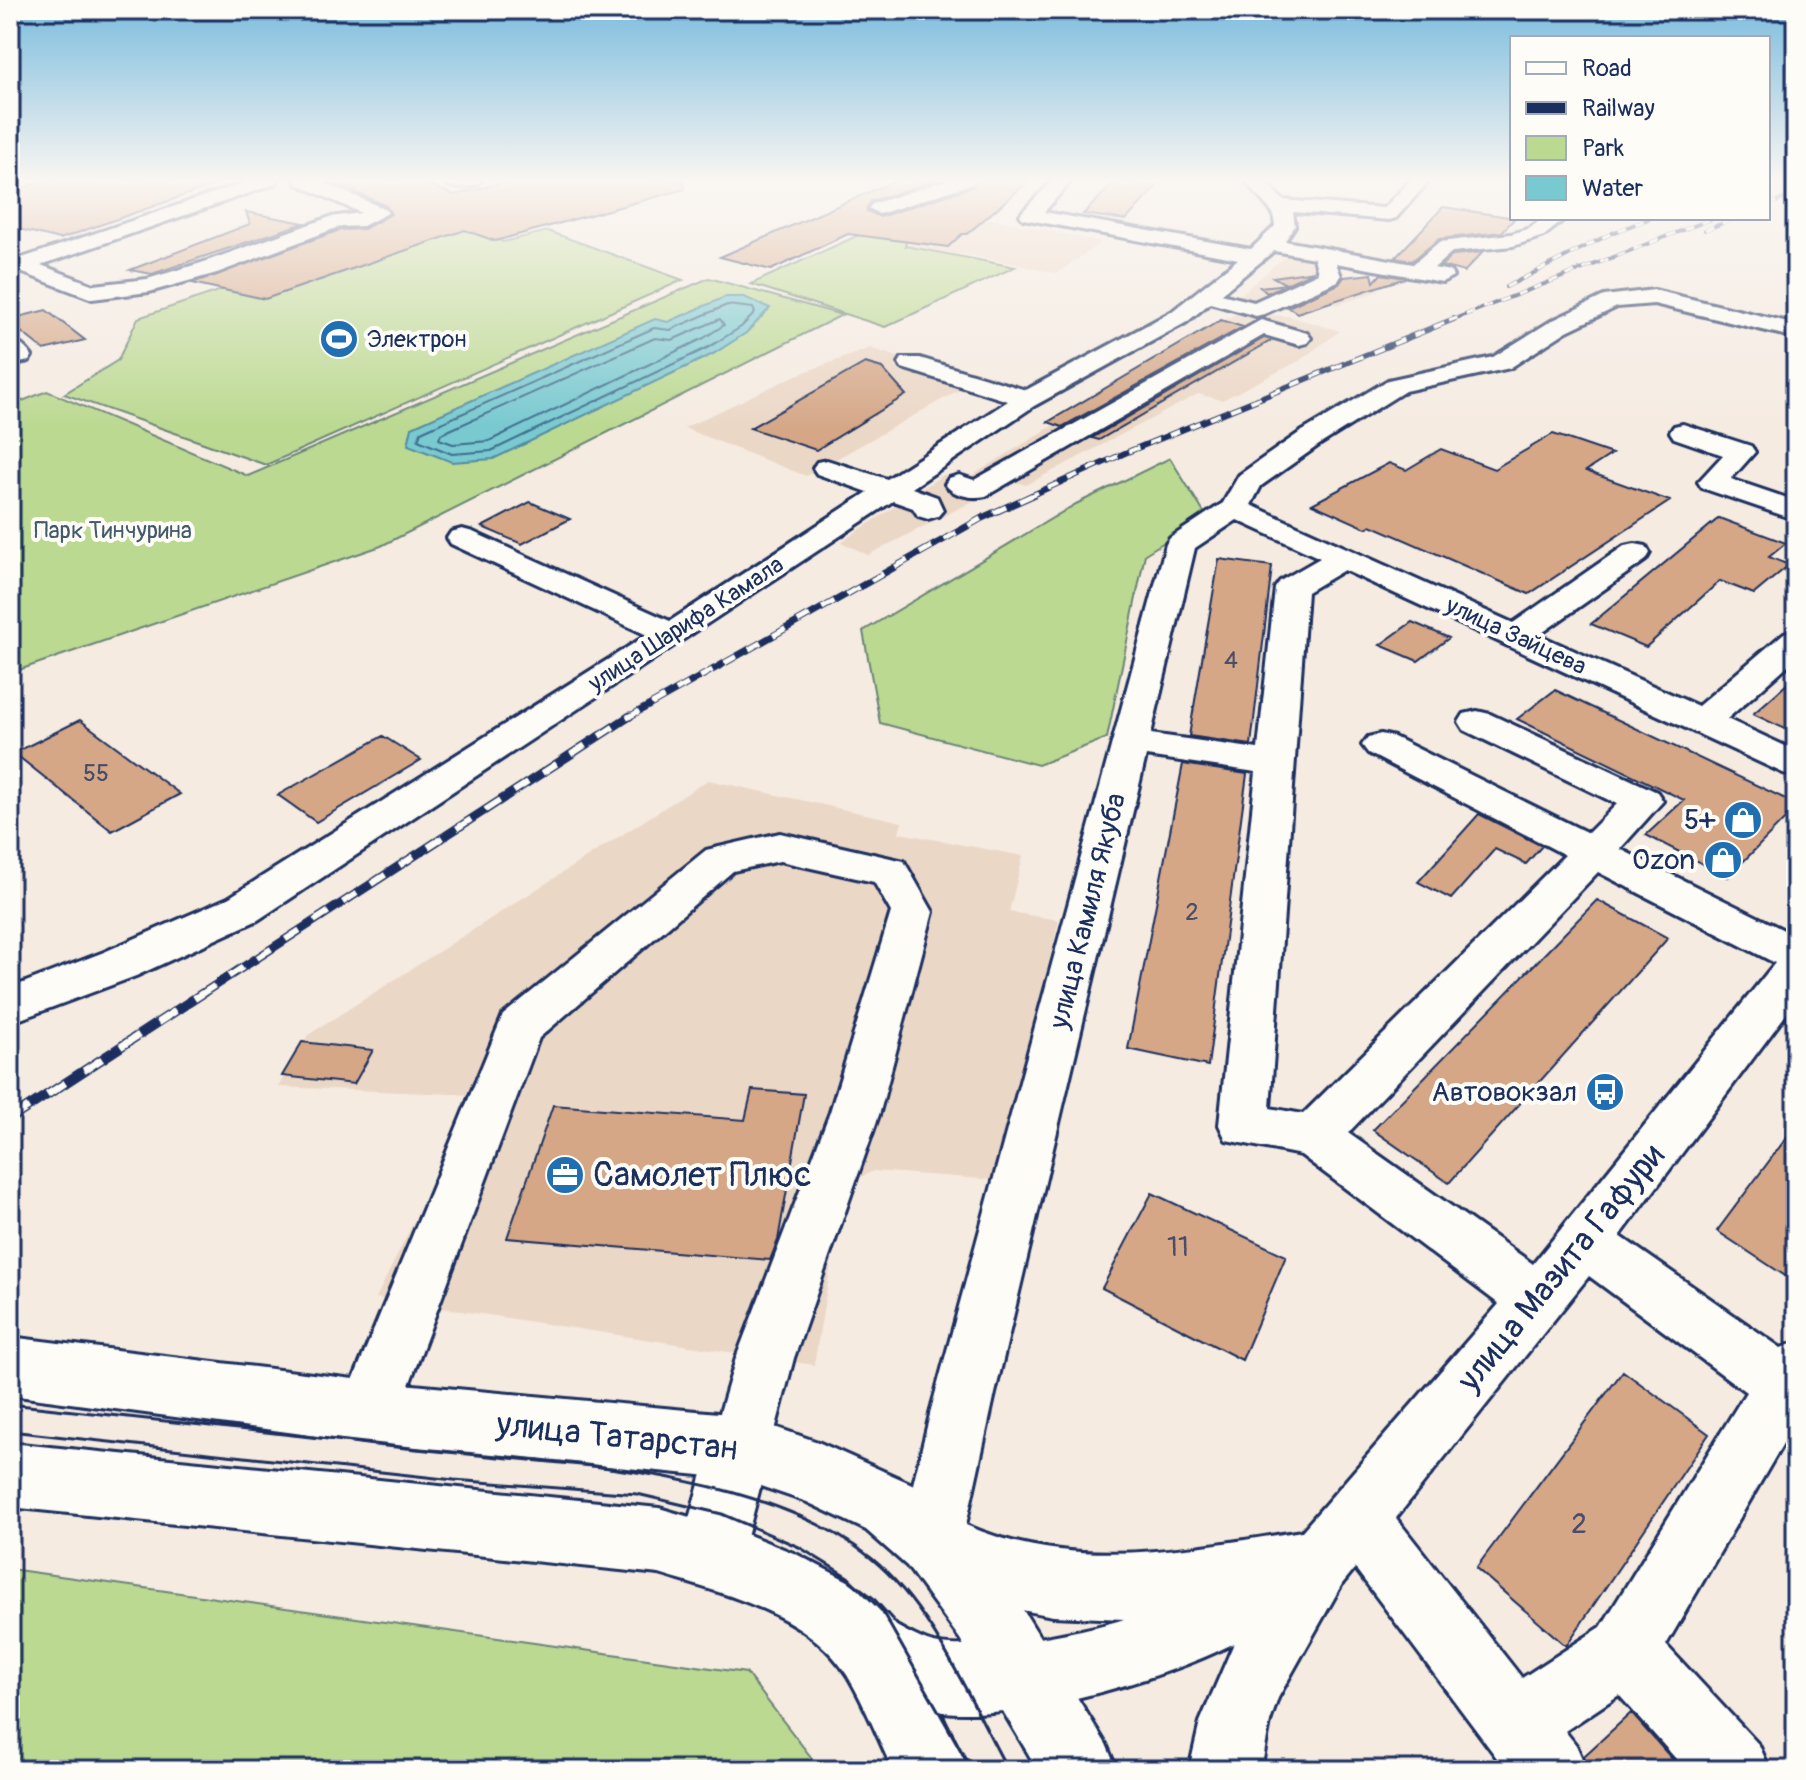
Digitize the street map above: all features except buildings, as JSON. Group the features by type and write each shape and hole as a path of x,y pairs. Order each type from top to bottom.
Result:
{"main road":[{"name":"улица Татарстан","path":"10,1366 370,1412 740,1447 852,1487 889,1507 931,1542 985,1614 1080,1770"},
{"path":"10,1475 659,1541 710,1556 757,1572 824,1605 848,1624 871,1647 932,1770"}],"street":[{"path":"16,263 92,292 149,285 222,263"},
{"name":"улица Шарифа Камала","path":"10,1006 120,964 243,909 672,634 1019,405 1139,358 1179,317 1246,263"},
{"path":"1203,298 1256,309 1330,276 1326,263"},
{"path":"1370,263 1442,276"},
{"path":"1417,272 1427,263"},
{"name":"улица Камиля Якуба","path":"931,1542 966,1387 1181,544 1235,508 1249,481 1309,439 1397,385 1501,363 1559,326 1612,301 1654,297 1796,331"},
{"path":"959,484 976,490 1261,327 1299,338"},
{"path":"10,347 20,356 10,358"},
{"path":"1139,358 1183,371"},
{"path":"911,363 1019,405"},
{"path":"928,389 1019,405"},
{"path":"1683,432 1741,452 1712,482 1795,528"},
{"path":"827,468 927,503 928,510"},
{"name":"улица Зайцева","path":"1235,508 1796,765"},
{"path":"462,538 672,634"},
{"path":"1515,636 1635,553"},
{"path":"1344,557 1291,588 1244,1125 1313,1136 1538,1300"},
{"path":"1702,722 1796,640"},
{"path":"1313,1136 1643,801 1477,722"},
{"path":"1131,742 1275,763"},
{"path":"1381,745 1796,955"},
{"path":"370,1412 519,1028 720,860 780,847 889,871 912,912 855,1112 765,1358 710,1556"},
{"name":"улица Мазита Гафури","path":"1225,1770 1235,1722 1250,1681 1338,1540 1538,1300 1796,968"},
{"path":"931,1542 1014,1576 1080,1587 1156,1583 1338,1540 1533,1747 1625,1651 1790,1378 1584,1241"},
{"name":"улица Мазита Гафури","path":"871,1647 920,1674 957,1680 1023,1673 1111,1657 1187,1632 1338,1540"},
{"path":"1625,1651 1734,1770"}],"shaded area":[{"path":"1009,263 1071,263 1057,273"},
{"path":"1277,263 1335,263 1346,278 1380,291 1337,305 1311,296 1251,313 1224,309"},
{"path":"1235,314 1288,316 1340,331 1299,361 1222,400 1198,394 1026,485 1012,481 868,555 841,542 943,475 973,475"},
{"path":"870,348 975,381 806,476 684,428 794,376"},
{"path":"708,780 902,822 899,833 1023,856 1009,912 1059,920 997,1180 873,1171 844,1186 814,1365 376,1298 477,1095 278,1087 308,1035"}],"green space":[{"name":"Электрон","path":"302,263 636,263 683,280 266,465 64,394 118,360 138,318"},
{"path":"797,263 994,263 1015,267 885,327 751,284"},
{"name":"Парк Тинчурина","path":"709,278 842,315 381,546 10,673 10,406 47,391 248,476"},
{"path":"1170,458 1206,516 1145,554 1107,738 1038,765 880,723 863,631 1076,504"},
{"path":"10,1569 746,1673 821,1770 10,1770"}],"water":[{"path":"725,297 744,297 770,308 746,333 713,354 493,459 452,462 408,445 412,427 655,319 668,322"}],"tram line":[{"path":"10,1404 582,1464 709,1486 769,1504 824,1527 871,1558 893,1579 932,1629 1008,1770"},
{"path":"10,1431 454,1480 637,1494 722,1514 799,1547 848,1577 882,1611 972,1770"}],"railway":[{"path":"1506,287 1553,263"},
{"path":"1451,320 1598,263"},
{"path":"1028,497 1125,453 1451,320"},
{"path":"627,718 982,518 1033,495"},
{"path":"200,995 630,716"},
{"path":"10,1119 203,993"}],"place":[{"name":"Электрон","path":"339,339"},
{"name":"5+","path":"1743,820"},
{"name":"Ozon","path":"1723,860"},
{"name":"Автовокзал","path":"1605,1092"},
{"name":"Самолет Плюс","path":"565,1175"}]}
